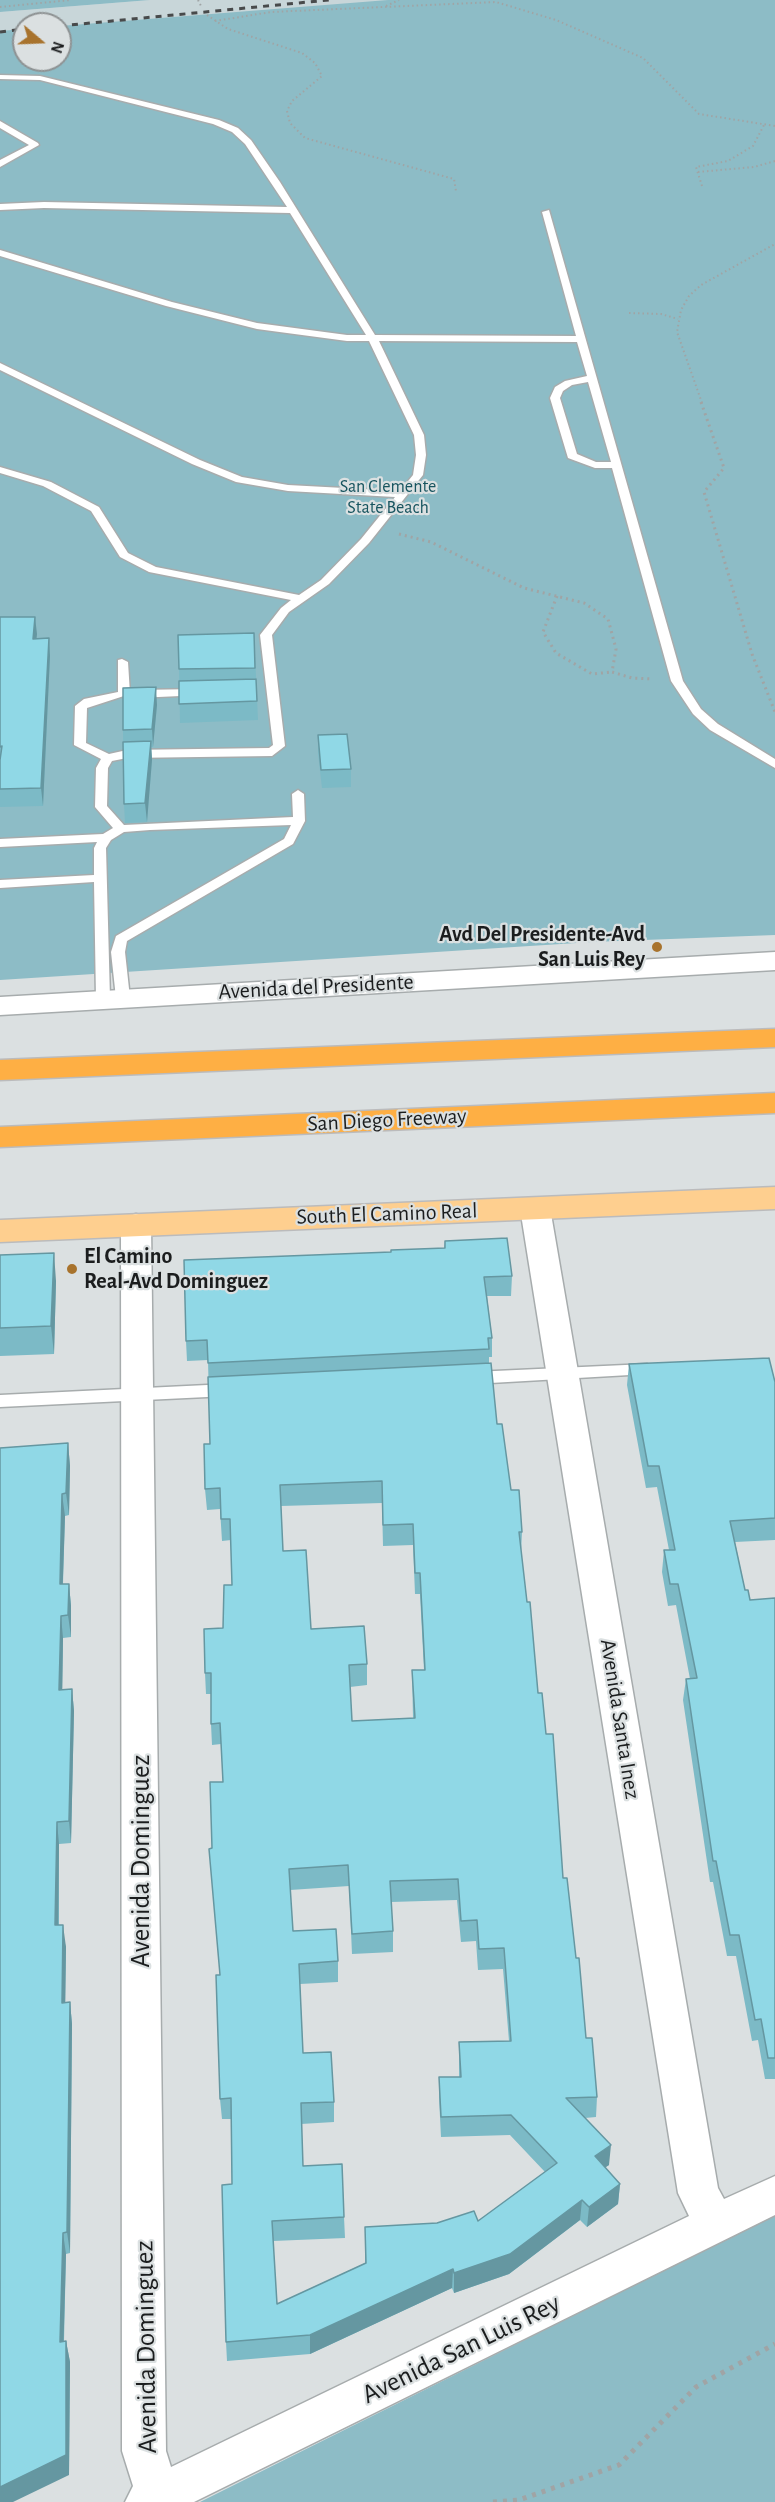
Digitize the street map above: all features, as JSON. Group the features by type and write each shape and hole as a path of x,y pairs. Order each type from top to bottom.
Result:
{"highway":[{"path":"0,1070 775,1038"},
{"name":"San Diego Freeway","path":"0,1137 775,1103"}],"main road":[{"name":"South El Camino Real","path":"0,1231 775,1198"}],"street":[{"name":"Avenida del Presidente","path":"0,1006 775,961"},
{"name":"Avenida Santa Inez","path":"535,1208 698,2193 717,2225"},
{"name":"Avenida Dominguez","path":"136,1224 139,1395 144,2451 152,2499"},
{"name":"Avenida San Luis Rey","path":"152,2499 775,2195"}],"lane":[{"path":"0,77 40,78 216,122 235,130 254,150 373,339 419,435 422,455 418,475 375,528 325,582 285,610 266,635 267,692 279,746 272,752 127,754 108,759 80,745 81,706 88,702 124,694 215,693"},
{"path":"0,124 35,145 0,164"},
{"path":"0,207 44,205 291,210"},
{"path":"546,212 677,681 697,711 714,727 775,764"},
{"path":"0,253 169,304 257,326 347,338 582,339"},
{"path":"0,366 196,462 240,480 288,488 402,494"},
{"path":"593,378 569,383 559,389 555,398 572,456 595,465 616,465"},
{"path":"0,470 47,484 95,509 124,555 153,570 301,599"},
{"path":"122,662 124,694"},
{"path":"108,759 102,768 101,807 121,829"},
{"path":"113,998 121,939 289,841 299,821 298,794"},
{"path":"113,998 100,878 100,848 106,838 121,829 299,821"},
{"path":"0,843 106,838"},
{"path":"0,884 100,878"},
{"path":"457,1378 669,1368"},
{"path":"0,1401 245,1389"}],"path":[{"path":"0,7 70,0"},
{"path":"198,0 202,8"},
{"path":"383,8 399,0"},
{"path":"215,21 271,12 496,2 556,20 643,58 699,114 775,126"},
{"path":"207,15 228,28 302,53 315,63 322,76 316,84 292,101 287,111 290,123 305,138 454,179 456,191"},
{"path":"702,186 696,167 728,161 753,146 764,125"},
{"path":"698,172 754,167 775,161"},
{"path":"775,244 701,285 689,296 678,319 678,338 724,468 704,492 752,654 775,712"},
{"path":"629,313 661,314 678,319"},
{"path":"375,528 431,542 524,588 584,603 608,619 616,649 612,672"},
{"path":"557,596 543,632 556,653 592,674 612,672 632,678 677,681"},
{"path":"493,2502 519,2500 619,2465 696,2387 775,2344"}],"shaded area":[{"path":"150,0 395,0 72,31 72,12 12,12 12,36 0,37 0,12"}],"green space":[{"path":"0,0 150,0 0,12"},
{"name":"San Clemente State Beach","path":"388,0 775,0 775,935 592,942 0,980 0,31 12,30 12,72 72,72 72,25"},
{"path":"775,2215 775,2502 200,2502"}],"building":[{"path":"0,617 35,617 33,639 49,638 41,788 0,789 2,746 0,747"},
{"path":"254,633 255,668 179,669 178,635"},
{"path":"256,679 257,701 179,704 179,681"},
{"path":"156,687 152,729 123,730 123,688"},
{"path":"347,734 351,769 321,770 318,735"},
{"path":"151,741 145,803 124,804 123,742"},
{"path":"507,1238 512,1276 484,1277 492,1338 488,1338 489,1349 208,1363 207,1340 186,1341 184,1260 391,1252 391,1250 445,1248 445,1241"},
{"path":"54,1253 51,1326 0,1328 0,1255"},
{"path":"769,1358 775,1382 775,1518 730,1521 745,1590 748,1590 750,1600 775,1598 775,2058 768,2058 761,2019 755,2020 739,1935 730,1935 716,1861 713,1861 686,1679 697,1678 678,1584 670,1584 664,1550 675,1550 659,1466 648,1466 629,1364"},
{"path":"491,1363 497,1424 502,1424 511,1490 519,1490 522,1532 519,1532 527,1602 530,1602 538,1693 542,1693 546,1734 553,1734 563,1878 567,1878 576,1958 579,1958 586,2038 592,2038 597,2097 566,2098 611,2145 595,2156 620,2184 589,2207 582,2200 510,2254 454,2273 453,2269 310,2335 226,2342 222,2185 232,2184 231,2098 220,2099 216,1975 220,1975 209,1849 212,1848 210,1782 223,1782 220,1723 211,1724 211,1673 205,1673 204,1629 223,1628 224,1585 232,1585 230,1519 221,1519 220,1488 205,1489 204,1444 210,1444 208,1377","holes":["382,1481 383,1525 413,1524 415,1573 420,1573 425,1670 412,1670 415,1718 352,1721 349,1665 367,1664 364,1626 311,1629 306,1550 283,1551 280,1485","348,1865 352,1934 393,1931 390,1881 458,1879 461,1921 477,1920 479,1949 504,1948 511,2041 459,2042 461,2077 439,2077 441,2117 511,2115 557,2163 478,2221 474,2211 437,2223 365,2227 366,2263 277,2304 272,2221 344,2217 342,2164 303,2166 301,2103 334,2102 331,2052 303,2053 299,1964 338,1961 336,1929 293,1931 289,1869"]},
{"path":"68,1443 66,1493 62,1494 60,1584 69,1584 68,1615 61,1616 59,1690 72,1689 69,1821 57,1822 55,1925 63,1925 62,2003 70,2002 67,2232 63,2233 60,2342 66,2341 66,2455 0,2487 0,1448"}],"railway":[{"path":"72,25 329,0"},
{"path":"0,32 12,30"}],"place":[{"name":"Avd Del Presidente-Avd San Luis Rey","path":"657,947"},
{"name":"El Camino Real-Avd Dominguez","path":"72,1269"}]}
